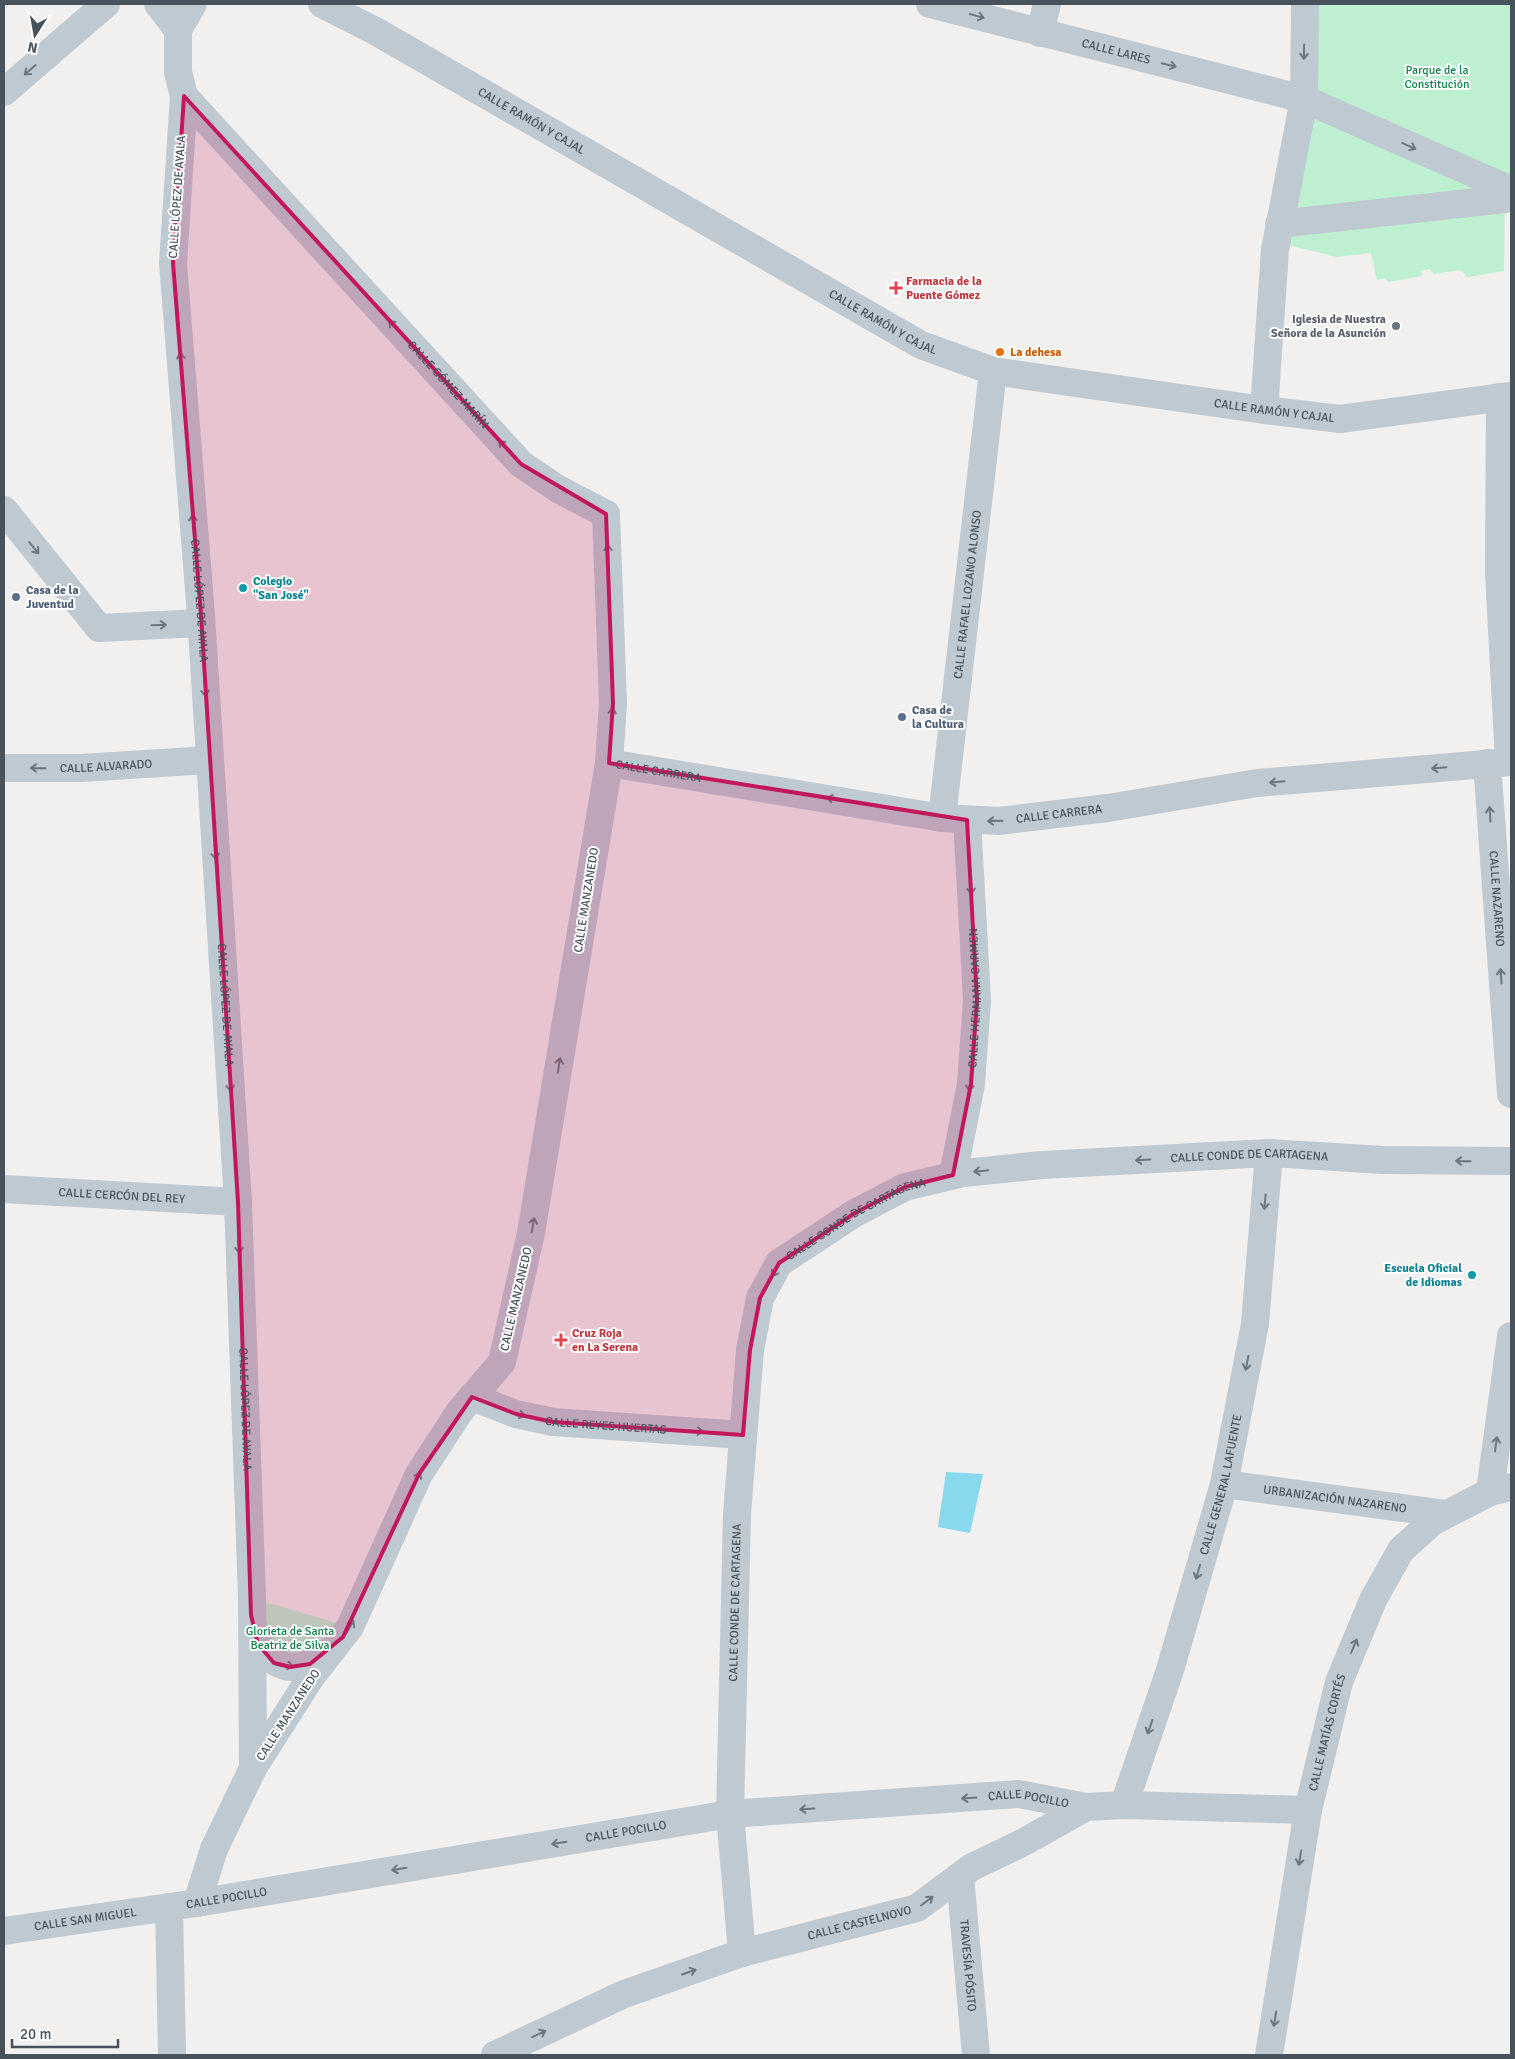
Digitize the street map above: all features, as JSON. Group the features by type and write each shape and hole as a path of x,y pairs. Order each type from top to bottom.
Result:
{"street":[{"path":"4,92 106,4"},
{"path":"158,4 178,30 194,4"},
{"name":"CALLE RAMÓN Y CAJAL","path":"322,4 377,32 921,345 993,371 1340,419 1506,397"},
{"name":"CALLE LARES","path":"930,4 1304,100"},
{"path":"1040,32 1047,4"},
{"path":"1264,410 1275,250 1304,100 1305,4"},
{"name":"CALLE GÓMEZ MARÍN","path":"178,30 178,72 184,96 520,464 558,489 606,514 613,703 609,763"},
{"name":"CALLE LÓPEZ DE AYALA","path":"184,96 173,263 201,623 238,1202 252,1598 253,1768 214,1849 197,1903"},
{"path":"1304,100 1508,195"},
{"path":"1279,224 1508,195"},
{"name":"CALLE RAFAEL LOZANO ALONSO","path":"955,819 993,371"},
{"name":"CALLE NAZARENO","path":"1506,397 1499,573 1511,1094"},
{"path":"4,510 99,628 201,623"},
{"name":"CALLE ALVARADO","path":"4,768 81,768 209,760"},
{"name":"CALLE CARRERA","path":"609,763 955,819 999,821 1108,808 1256,784 1503,763"},
{"name":"CALLE MANZANEDO","path":"253,1768 310,1677 350,1627 419,1474 472,1397 502,1362 532,1233 609,763"},
{"name":"CALLE HERMANA CARMEN","path":"953,1175 971,1084 976,1000 955,819"},
{"name":"CALLE CONDE DE CARTAGENA","path":"742,1953 730,1814 737,1514 750,1350 760,1298 779,1263 855,1213 904,1187 953,1175 1042,1165 1269,1153 1392,1160 1511,1161"},
{"name":"CALLE GENERAL LAFUENTE","path":"1124,1805 1170,1670 1224,1484 1255,1324 1269,1153"},
{"name":"CALLE CERCÓN DEL REY","path":"4,1189 238,1202"},
{"path":"1501,1490 1511,1336"},
{"name":"CALLE REYES HUERTAS","path":"472,1397 516,1414 553,1422 743,1434"},
{"name":"URBANIZACIÓN NAZARENO","path":"1224,1484 1447,1514"},
{"name":"CALLE MATÍAS CORTÉS","path":"1269,2055 1308,1810 1339,1682 1373,1600 1401,1550 1432,1522 1501,1490"},
{"path":"251,1615 258,1644 274,1663 290,1667 310,1664 334,1648"},
{"name":"CALLE POCILLO","path":"169,1907 730,1814 1019,1794 1086,1807"},
{"name":"CALLE CASTELNOVO","path":"495,2055 624,1994 742,1953 917,1908 972,1867 1024,1842 1086,1807 1124,1805 1308,1810"},
{"name":"TRAVESÍA PÓSITO","path":"960,1876 976,2055"},
{"path":"169,1907 172,2055"},
{"name":"CALLE SAN MIGUEL","path":"4,1931 169,1907"}],"highlighted area":[{"path":"184,96 521,464 606,514 613,703 609,763 967,820 977,1000 971,1084 953,1175 905,1187 855,1213 779,1263 760,1298 750,1350 743,1435 553,1422 516,1414 472,1397 419,1474 343,1637 310,1664 290,1667 274,1663 258,1644 251,1615 238,1202 201,615 173,263"}],"green space":[{"name":"Parque de la Constitución","path":"1305,4 1511,4 1511,188 1505,199 1504,271 1467,277 1461,270 1434,274 1429,269 1421,271 1422,276 1388,282 1385,278 1377,280 1371,253 1337,257 1284,244"},
{"name":"Glorieta de Santa Beatriz de Silva","path":"252,1598 350,1627 343,1637 274,1663"}],"water":[{"path":"946,1472 983,1474 970,1533 938,1527"}],"place":[{"name":"Farmacia de la Puente Gómez","path":"896,288"},
{"name":"Iglesia de Nuestra Señora de la Asunción","path":"1396,326"},
{"name":"La dehesa","path":"1000,352"},
{"name":"Colegio \"San José\"","path":"243,588"},
{"name":"Casa de la Juventud","path":"16,597"},
{"name":"Casa de la Cultura","path":"902,717"},
{"name":"Escuela Oficial de Idiomas","path":"1472,1275"},
{"name":"Cruz Roja en La Serena","path":"561,1340"}]}
